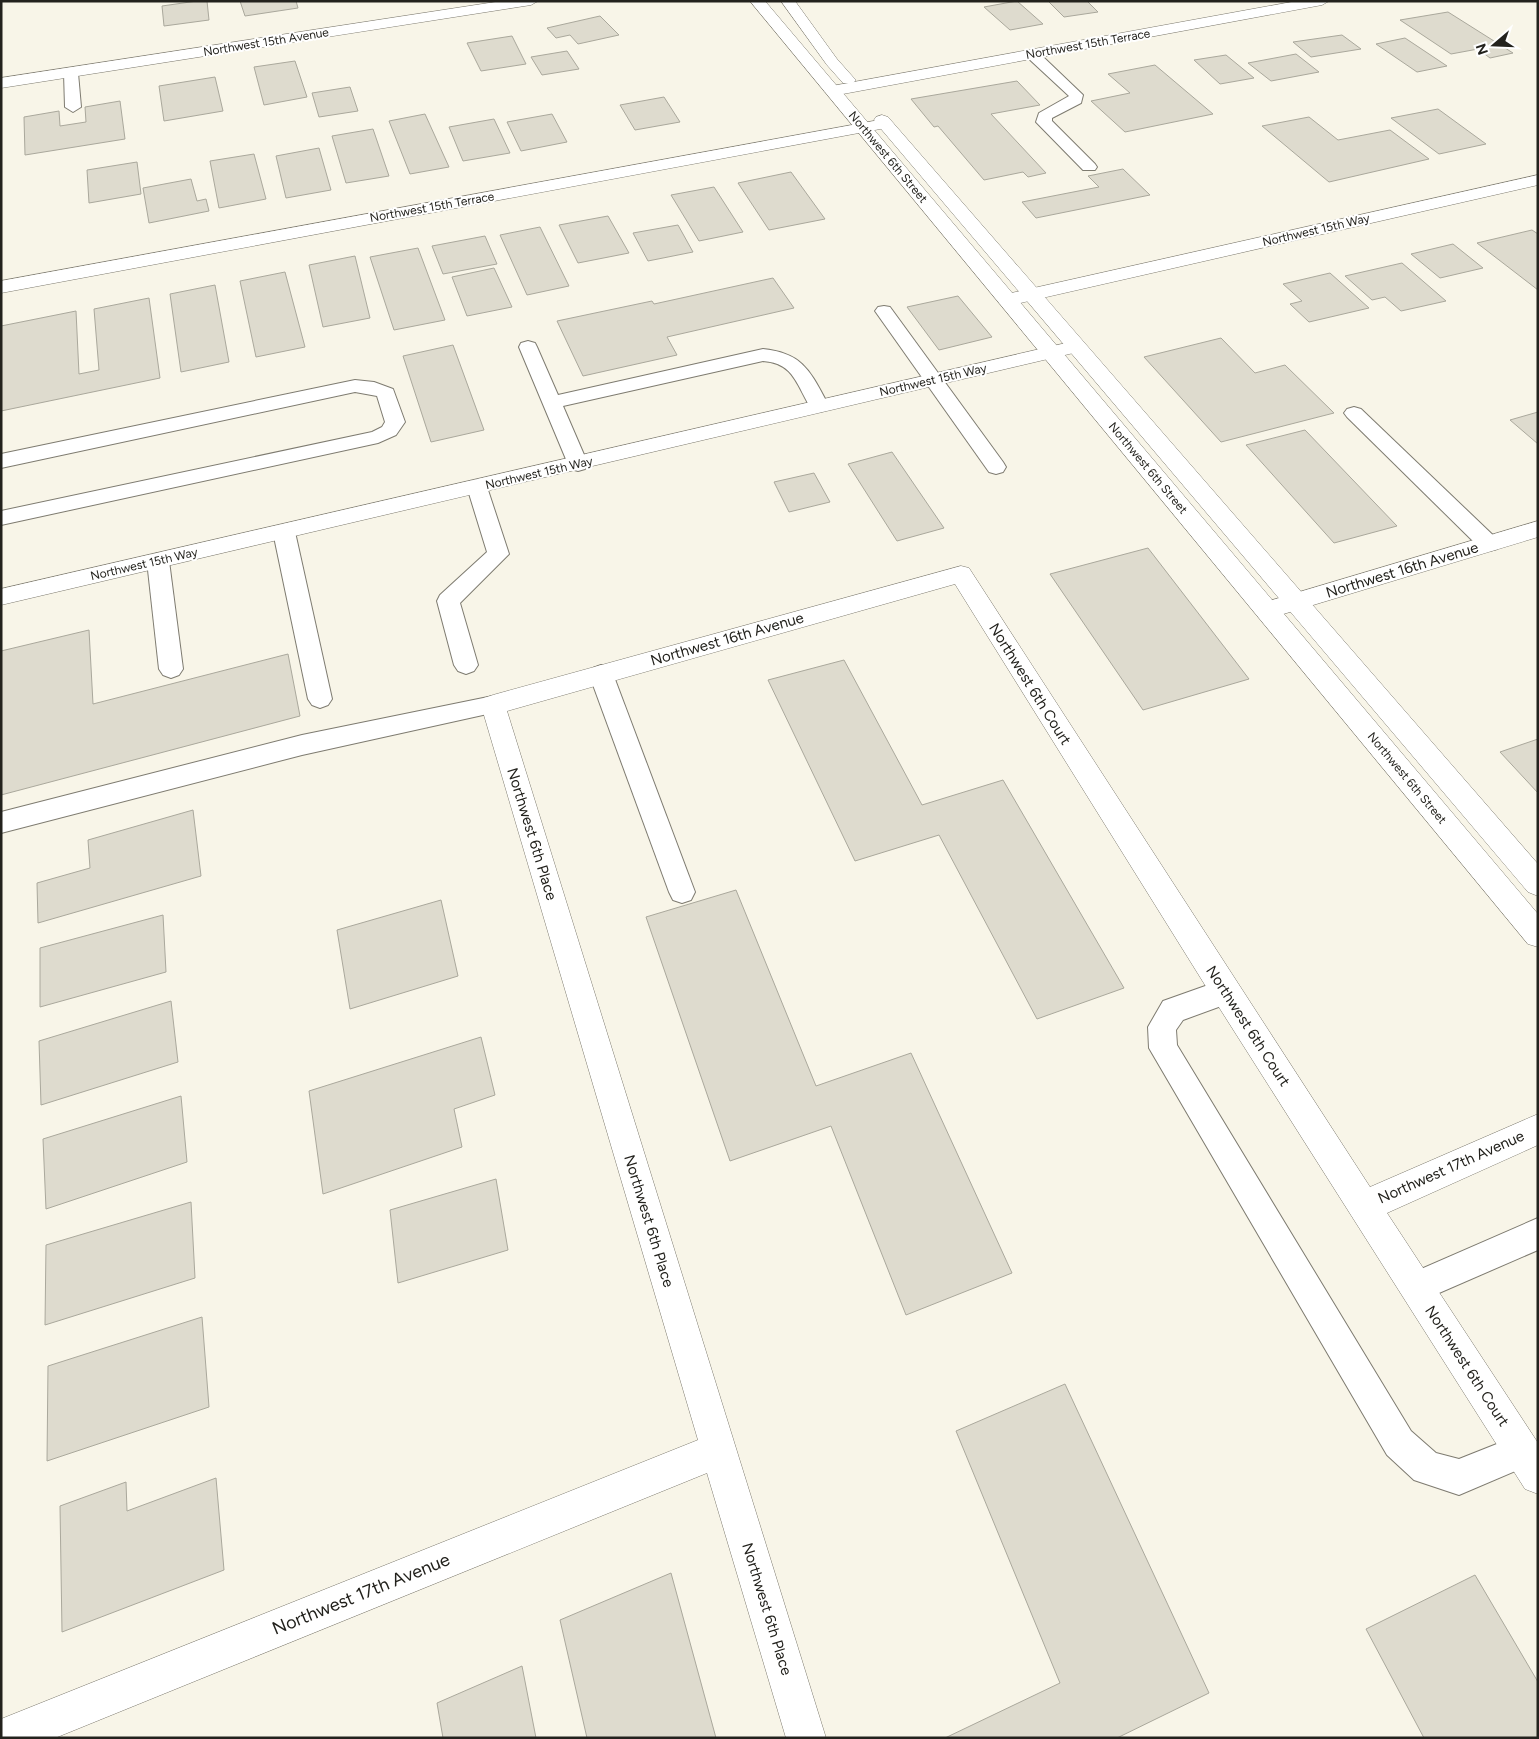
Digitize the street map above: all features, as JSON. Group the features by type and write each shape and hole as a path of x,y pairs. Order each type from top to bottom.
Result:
{"street":[{"name":"Northwest 15th Avenue","path":"1,83 531,1"},
{"name":"Northwest 6th Street","path":"757,1 1538,935"},
{"name":"Northwest 6th Street","path":"788,1 832,62 1538,884"},
{"name":"Northwest 15th Terrace","path":"832,91 1322,1"},
{"name":"Northwest 15th Terrace","path":"1,287 885,124"},
{"name":"Northwest 15th Way","path":"1007,300 1538,180"},
{"name":"Northwest 15th Way","path":"1,597 1075,347"},
{"name":"Northwest 16th Avenue","path":"1267,610 1538,529"},
{"name":"Northwest 16th Avenue","path":"493,704 961,574"},
{"name":"Northwest 6th Court","path":"961,574 1225,992 1530,1463"},
{"name":"Northwest 6th Place","path":"493,704 806,1738"},
{"name":"Northwest 17th Avenue","path":"1364,1206 1538,1129"},
{"name":"Northwest 17th Avenue","path":"4,1738 718,1450"}],"lane":[{"path":"1033,54 1076,95 1076,100 1044,116 1044,122 1089,167"},
{"path":"71,73 73,107"},
{"path":"884,311 996,468"},
{"path":"528,347 578,464"},
{"path":"552,402 763,355 778,355 792,361 819,406"},
{"path":"1,461 355,386 374,388 386,393 395,422 389,431 378,437 1,518"},
{"path":"1354,413 1489,544"},
{"path":"466,665 448,601 498,554 477,487"},
{"path":"284,532 320,699"},
{"path":"158,561 171,669"},
{"path":"600,674 682,892"},
{"path":"1,823 302,745 493,704"},
{"path":"1225,992 1173,1010 1162,1027 1163,1048 1399,1443 1426,1468 1459,1477 1530,1463"},
{"path":"1416,1287 1538,1234"}],"building":[{"path":"207,1 209,20 164,26 162,6"},
{"path":"240,1 296,1 298,8 245,16"},
{"path":"1017,1 1043,24 1010,30 984,7"},
{"path":"1048,1 1087,1 1098,12 1064,17"},
{"path":"1448,12 1513,53 1490,58 1478,49 1451,54 1400,20"},
{"path":"600,16 619,35 578,44 570,35 556,38 547,28"},
{"path":"1342,35 1361,49 1311,57 1293,42"},
{"path":"512,36 526,64 481,71 467,43"},
{"path":"1405,38 1447,66 1417,72 1376,44"},
{"path":"567,51 579,69 542,75 531,57"},
{"path":"1296,54 1319,72 1271,81 1248,63"},
{"path":"1226,55 1254,78 1220,84 1194,60"},
{"path":"295,61 307,97 264,105 254,67"},
{"path":"1155,65 1213,114 1125,132 1091,101 1130,93 1108,74"},
{"path":"215,77 223,111 164,121 159,86"},
{"path":"1017,81 1040,105 991,114 1046,173 1028,177 1023,172 984,180 938,126 934,127 911,99"},
{"path":"350,87 358,111 319,117 312,93"},
{"path":"664,97 680,122 635,130 620,105"},
{"path":"120,101 125,139 25,155 24,117 59,111 60,126 86,122 85,107"},
{"path":"1438,109 1486,144 1439,154 1391,118"},
{"path":"425,114 449,167 410,174 389,121"},
{"path":"552,114 567,142 521,151 507,122"},
{"path":"1309,117 1338,140 1390,130 1429,159 1329,182 1262,126"},
{"path":"494,119 510,153 463,161 449,127"},
{"path":"373,129 389,176 346,183 332,136"},
{"path":"319,148 331,190 286,198 276,156"},
{"path":"254,154 266,199 219,208 210,161"},
{"path":"137,162 141,194 89,203 87,170"},
{"path":"1123,169 1150,195 1036,218 1022,202 1099,187 1088,176"},
{"path":"791,172 825,219 769,230 738,183"},
{"path":"191,179 197,201 206,199 209,211 149,223 143,188"},
{"path":"714,187 743,232 699,241 671,195"},
{"path":"608,216 629,253 578,263 559,225"},
{"path":"678,225 693,252 648,261 633,233"},
{"path":"540,227 569,286 527,295 500,235"},
{"path":"1532,230 1538,234 1538,290 1477,243"},
{"path":"485,236 497,264 443,274 432,246"},
{"path":"1453,244 1483,268 1440,278 1411,254"},
{"path":"418,248 445,320 394,330 370,257"},
{"path":"355,256 370,318 323,327 309,265"},
{"path":"1402,263 1446,301 1401,311 1385,297 1372,300 1345,276"},
{"path":"494,268 512,307 467,316 452,277"},
{"path":"285,272 305,347 256,357 240,281"},
{"path":"1330,273 1369,308 1309,322 1290,304 1302,301 1283,284"},
{"path":"773,278 794,308 667,337 677,355 583,376 557,321 652,301 654,304"},
{"path":"215,285 229,362 181,372 170,294"},
{"path":"958,296 992,337 939,350 907,307"},
{"path":"149,298 160,378 1,411 1,326 76,311 79,374 99,370 94,309"},
{"path":"1221,338 1255,373 1285,365 1334,413 1221,442 1144,357"},
{"path":"453,345 484,430 431,442 403,356"},
{"path":"1538,412 1538,444 1510,420"},
{"path":"1305,430 1397,526 1334,543 1246,445"},
{"path":"892,452 944,528 897,541 848,464"},
{"path":"814,473 830,502 789,512 774,482"},
{"path":"1148,548 1249,679 1143,710 1050,574"},
{"path":"89,630 93,704 288,654 300,716 1,795 1,651"},
{"path":"844,660 922,805 1003,780 1124,988 1037,1019 939,835 855,861 768,680"},
{"path":"1538,739 1538,793 1500,752"},
{"path":"193,810 201,876 38,923 37,883 90,868 88,840"},
{"path":"736,890 816,1086 911,1053 1012,1273 906,1315 831,1126 730,1161 646,917"},
{"path":"441,900 458,976 350,1009 337,930"},
{"path":"163,915 166,972 40,1007 40,948"},
{"path":"171,1001 178,1062 41,1105 39,1041"},
{"path":"481,1037 495,1095 454,1109 462,1147 323,1194 309,1091"},
{"path":"181,1096 187,1162 46,1209 43,1139"},
{"path":"496,1179 508,1250 398,1283 390,1210"},
{"path":"191,1202 195,1278 45,1325 46,1245"},
{"path":"202,1317 209,1407 47,1461 48,1366"},
{"path":"1065,1384 1209,1693 1117,1738 945,1738 1060,1683 956,1431"},
{"path":"216,1478 224,1570 62,1632 60,1506 126,1482 127,1511"},
{"path":"671,1573 716,1738 587,1738 560,1620"},
{"path":"1475,1575 1538,1682 1538,1738 1424,1738 1366,1629"},
{"path":"522,1666 536,1738 443,1738 437,1703"}]}
